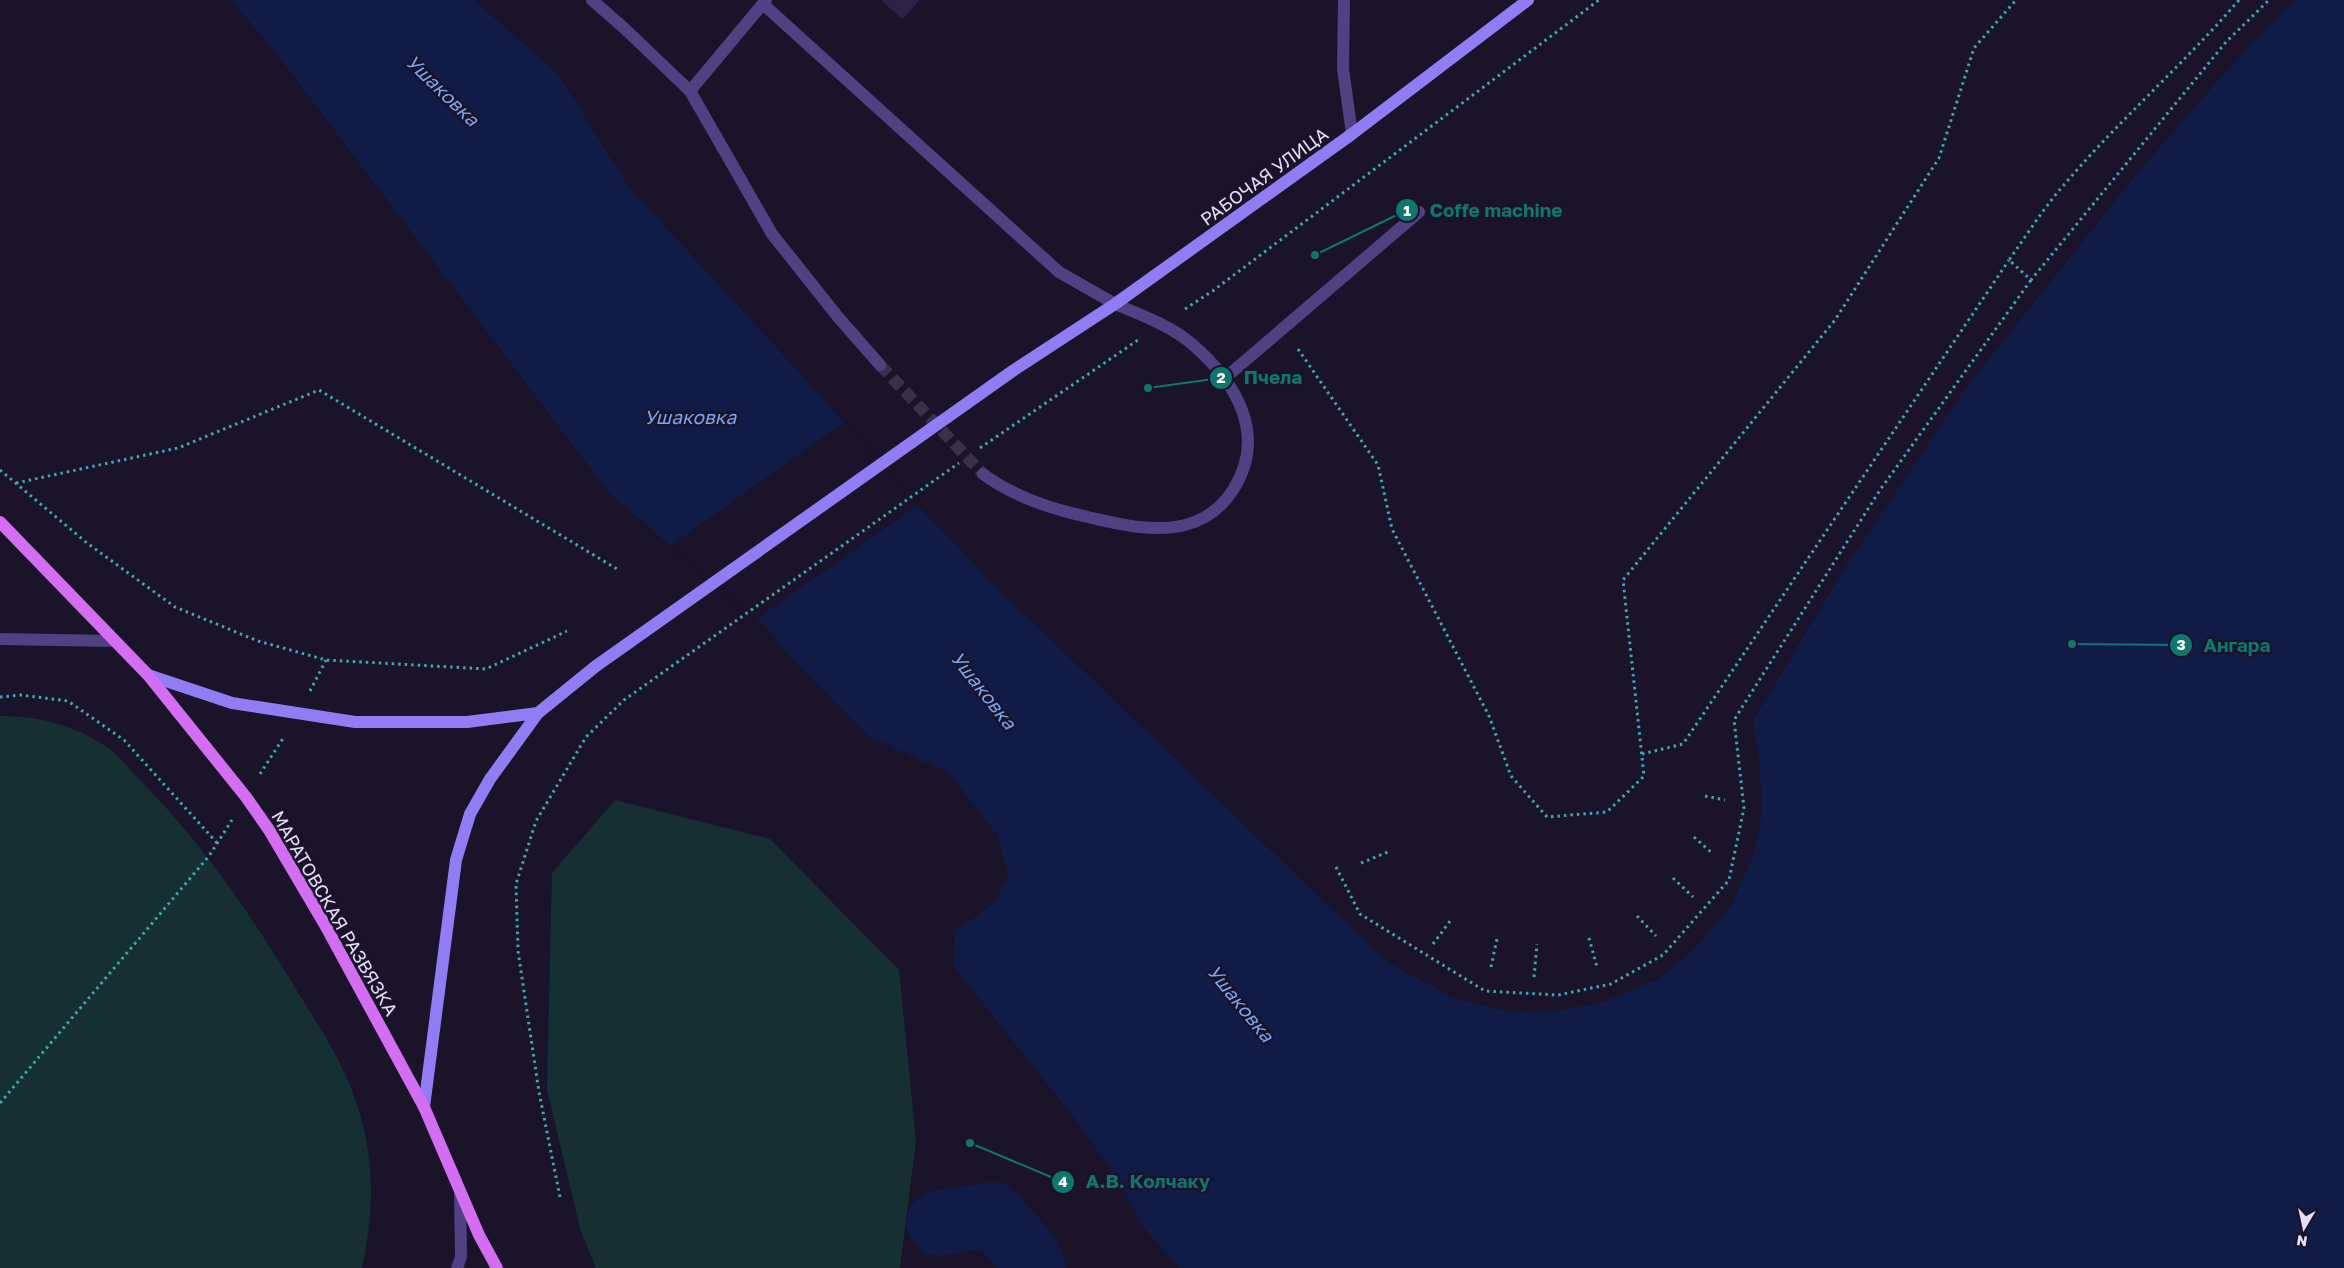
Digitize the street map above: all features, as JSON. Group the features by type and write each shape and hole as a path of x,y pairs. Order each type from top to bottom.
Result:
{"main road":[{"name":"РАБОЧАЯ УЛИЦА","path":"538,712 596,666 1014,370 1115,304 1352,134 1528,0"},
{"name":"МАРАТОВСКАЯ РАЗВЯЗКА","path":"0,522 148,675 246,798 269,830 302,885 424,1107 460,1192 497,1268"},
{"path":"148,675 232,703 355,722 422,723 498,719 538,712"},
{"path":"424,1107 447,920 456,860 462,838 470,814 480,796 538,712"}],"street":[{"path":"592,0 690,91 772,234 838,317 880,365"},
{"path":"1344,0 1343,69 1352,134"},
{"path":"690,91 764,2 1059,272 1115,304 1161,324 1192,344 1225,378 1243,411 1248,430 1247,455 1241,477 1226,499 1208,516 1185,525 1160,528 1136,527 1066,512 1019,495 998,485 983,474"},
{"path":"1225,378 1418,212"},
{"path":"0,639 114,641"},
{"path":"457,1268 461,1257 460,1192"}],"path":[{"path":"978,450 1042,404 1214,290 1599,0"},
{"path":"1283,328 1378,465 1392,529 1489,716 1511,776 1547,817 1607,812 1644,776 1623,580 1835,320 1939,158 1974,48 2016,0"},
{"path":"1642,754 1683,744 2008,260 2061,187 2120,124 2208,36 2239,0"},
{"path":"1336,867 1360,914 1485,991 1558,996 1611,984 1663,955 1729,880 1744,808 1734,720 1880,490 2031,280 2226,42 2269,0"},
{"path":"2008,260 2031,280"},
{"path":"16,484 178,448 318,390 617,569"},
{"path":"560,1197 539,1092 518,951 516,884 536,821 586,737 624,700 962,461"},
{"path":"0,470 87,543 175,607 258,641 326,660 486,669 567,631"},
{"path":"0,1103 209,856 298,714 326,660"},
{"path":"0,697 21,695 68,701 124,740 217,843"},
{"path":"1705,796 1725,800"},
{"path":"1694,837 1713,854"},
{"path":"1361,862 1388,852"},
{"path":"1673,878 1694,898"},
{"path":"1637,916 1656,936"},
{"path":"1433,944 1450,921"},
{"path":"1589,938 1597,967"},
{"path":"1490,967 1497,939"},
{"path":"1534,977 1537,944"}],"green space":[{"path":"0,716 15,716 56,723 95,739 111,750 184,828 245,909 318,1024 343,1069 356,1101 366,1137 371,1193 366,1249 362,1268 0,1268"},
{"path":"615,800 770,839 899,970 916,1141 900,1268 596,1268 581,1232 547,1090 552,873"}],"water":[{"name":"Ушаковка","path":"231,0 474,0 558,74 628,186 797,370 922,510 1002,593 1389,963 1454,998 1505,1011 1548,1013 1604,1002 1659,979 1694,949 1730,907 1754,854 1762,813 1760,769 1753,721 1846,566 1962,393 2134,177 2228,69 2295,0 2344,0 2344,1268 1179,1268 1143,1227 1122,1186 1076,1120 954,967 955,931 991,906 1009,877 997,835 949,773 869,736 784,650 766,627 609,493 276,53"}],"pier":[{"path":"846,421 919,504 755,620 670,546"}],"building":[{"path":"881,0 920,0 902,19"}],"waterway":[{"path":"939,1223 993,1215 1027,1254 1033,1268"}],"tunnel":[{"path":"880,365 983,474"}],"place":[{"name":"Coffe machine","path":"1315,255"},
{"name":"Пчела","path":"1148,388"},
{"name":"Ангара","path":"2072,644"},
{"name":"А.В. Колчаку","path":"970,1143"}]}
